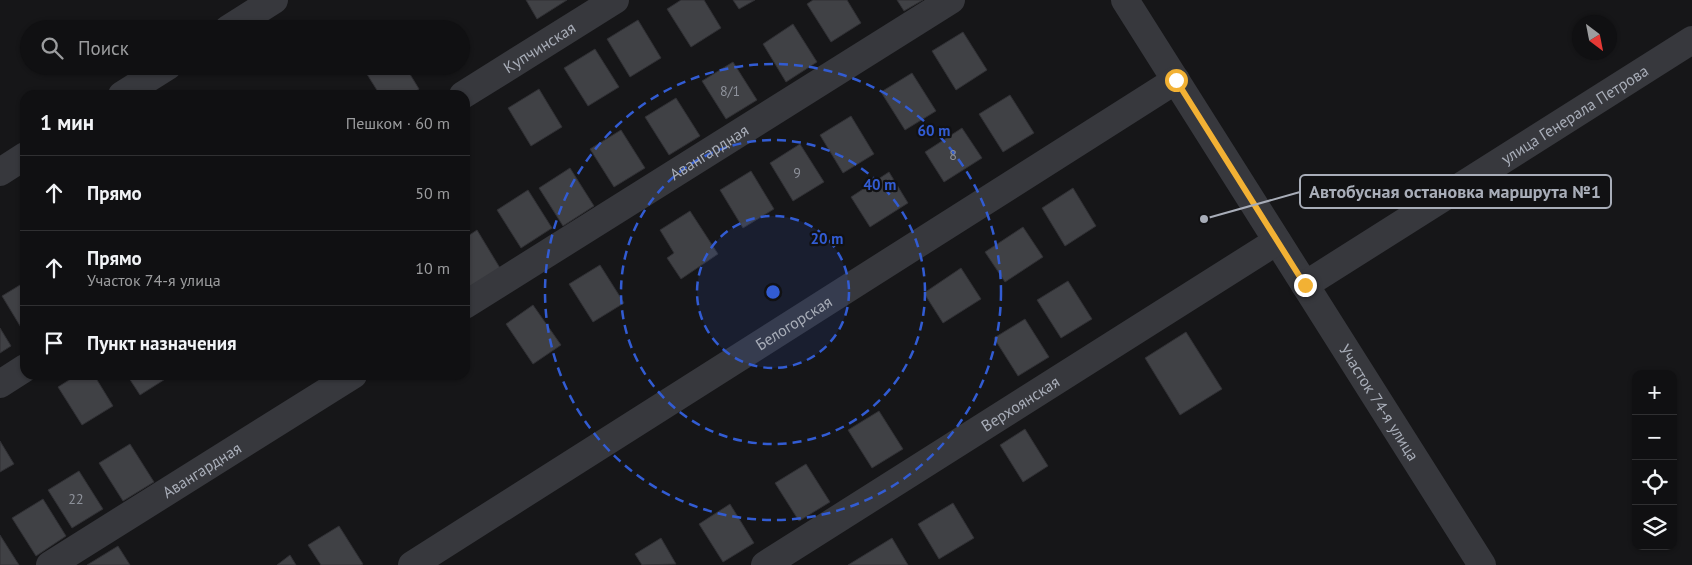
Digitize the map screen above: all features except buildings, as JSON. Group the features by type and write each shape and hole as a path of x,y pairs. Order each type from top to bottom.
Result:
{"street":[{"path":"242,20 274,0"},
{"name":"Купчинская","path":"470,91 615,0"},
{"name":"Авангардная","path":"470,302 951,0"},
{"name":"Участок 74-я улица","path":"1125,0 1482,565"},
{"name":"улица Генерала Петрова","path":"1305,285 1692,40"},
{"path":"130,90 154,75"},
{"name":"Белогорская","path":"412,565 1176,80"},
{"path":"0,172 20,159"},
{"name":"Верхоянская","path":"765,565 1277,241"},
{"path":"0,384 20,371"},
{"name":"Авангардная","path":"50,565 345,380"}],"place":[{"name":"Автобусная остановка маршрута №1","path":"1204,219"}],"route":[{"path":"1176,80 1305,285"}]}
